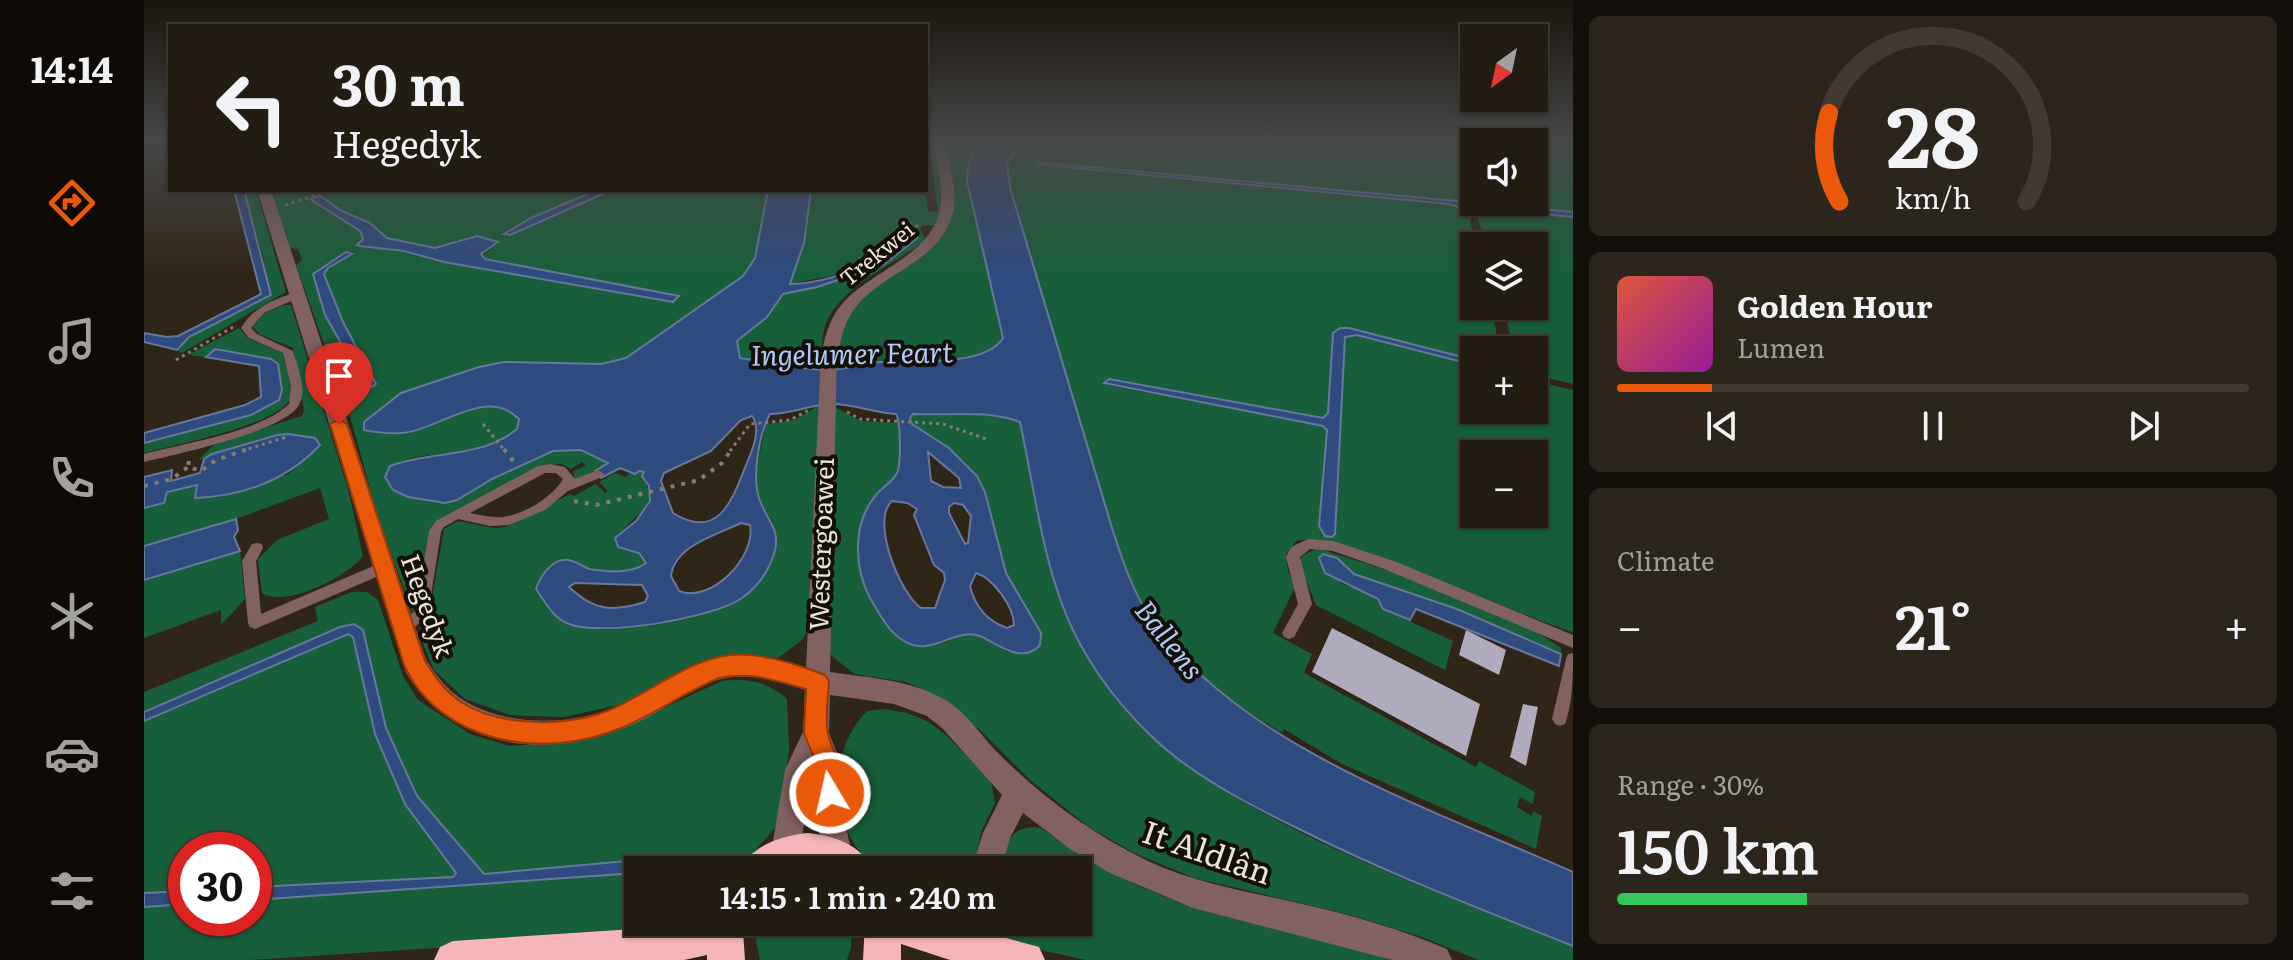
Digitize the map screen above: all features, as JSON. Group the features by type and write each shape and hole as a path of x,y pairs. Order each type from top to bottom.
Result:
{"highway":[{"path":"785,856 803,849 824,856"},
{"path":"882,960 883,936"},
{"path":"946,936 1026,960"},
{"path":"453,960 664,946 726,938"}],"street":[{"name":"Trekwei","path":"829,355 840,318 855,299 924,246 944,223 945,184"},
{"name":"Hegedyk","path":"267,200 403,630 422,678 441,700 477,721 518,732 567,731 616,719 690,679 732,665 763,667 817,682"},
{"name":"Westergoawei","path":"829,355 816,733 830,768 830,817 844,856"},
{"name":"It Aldlân","path":"817,682 897,694 938,709 1019,792 1074,836 1153,878 1214,899 1355,932 1436,960"},
{"name":"Westergoawei","path":"773,856 798,770 816,733"},
{"path":"990,856 997,833 1019,792"}],"lane":[{"path":"144,458 253,428 281,417 293,408 297,394 288,351 246,328 252,317 297,295"},
{"path":"403,630 421,614 435,531 440,524 542,469 563,471 569,479 565,490"},
{"path":"457,514 505,522 598,474"},
{"path":"1289,633 1305,604 1293,557 1301,546 1315,543 1389,565 1573,642"},
{"path":"257,548 249,561 255,623 383,568"},
{"path":"1560,719 1573,659"}],"path":[{"path":"267,200 321,192"},
{"path":"902,221 920,228"},
{"path":"176,360 252,317"},
{"path":"565,490 579,504 589,506 708,475 722,463 750,424 827,411 860,419 952,426 989,440"},
{"path":"483,424 519,469"},
{"path":"201,471 216,460 286,437"},
{"path":"144,486 172,479 188,467"}],"green space":[{"path":"935,184 940,184 940,204 936,225 922,226 923,242 842,299 825,326 822,370 740,358 737,341 767,317 783,294 817,287 883,265 881,256 842,274 789,284 804,243 811,192 925,192 928,211 938,212"},
{"path":"943,184 968,184 1003,339 994,348 964,358 880,362 836,370 838,333 856,303 944,232"},
{"path":"1010,184 1241,184 1449,204 1460,208 1460,216 1469,216 1473,232 1460,232 1460,320 1494,320 1497,336 1460,336 1460,356 1349,328 1336,329 1333,333 1328,413 1323,418 1106,379 1107,385 1323,426 1327,429 1320,531 1332,537 1335,534 1345,337 1357,335 1460,361 1460,424 1548,424 1548,384 1573,390 1573,632 1387,560 1317,541 1296,541 1286,554 1288,571 1295,587 1273,633 1312,654 1304,673 1476,767 1479,761 1535,792 1533,804 1520,797 1517,807 1532,816 1533,811 1542,816 1536,849 1342,764 1284,729 1282,733 1215,687 1175,649 1142,606 1112,528"},
{"path":"1258,184 1460,184 1460,202"},
{"path":"1548,184 1573,184 1573,212 1548,210"},
{"path":"245,192 257,192 286,292 182,353 177,350 189,337 266,298 264,260"},
{"path":"272,192 303,192 306,195 313,192 593,192 504,232 510,235 607,192 768,192 755,258 743,276 626,358 601,364 504,362 479,367 368,418 370,431 397,433 416,430 478,408 506,410 519,419 517,429 492,444 408,459 457,500 492,479 553,451 581,450 609,463 575,481 573,471 586,466 582,462 571,469 561,464 541,465 436,522 429,532 413,614 377,514 352,423 296,265 302,260 298,249 290,248","holes":["311,200 370,223 387,238 411,244 440,248 458,240 498,243 481,257 679,296 673,302 444,262 404,251 362,247 357,245 363,239 360,231","351,254 324,271 343,322 336,333 325,315 314,272 329,262"]},
{"path":"1469,216 1573,217 1573,384 1548,378 1548,336 1510,336 1506,320 1548,320 1548,232 1482,232 1477,217"},
{"path":"291,305 349,493 363,556 344,573 316,588 273,597 262,593 258,559 277,540 329,519 320,488 236,519 144,546 144,508 164,503 167,492 198,485 287,475 320,445 306,438 276,436 198,460 216,443 302,416 304,411 293,348 259,334 253,327 263,314"},
{"path":"239,328 249,339 283,353 291,391 284,406 270,416 249,424 144,453 144,443 251,415 282,390 278,365 271,359 216,350 206,357 188,355"},
{"path":"820,407 810,628 801,641 778,658 726,655 700,662 619,705 564,717 510,715 465,699 434,670 419,634 429,615 444,529 458,521 505,527 596,484 605,493 608,491 599,482 615,473 626,477 631,472 645,472 650,501 621,532 615,544 639,553 646,563 626,571 614,571 556,561 538,583 600,630 685,619 713,611 738,599 758,582 770,559 774,529 757,488 758,460 766,424 795,420"},
{"path":"835,407 860,421 900,423 897,473 867,510 858,547 859,565 870,599 905,642 944,643 961,635 975,634 1010,653 1023,602 1006,573 985,493 977,476 964,461 912,424 911,415 986,413 1020,422 1043,539 1057,588 1100,676 1136,722 1186,765 1247,804 1314,839 1384,870 1573,946 1573,960 1479,960 1419,936 1347,914 1194,878 1134,853 1089,827 1030,780 979,729 925,690 906,682 854,674 826,651"},
{"path":"1317,548 1396,573 1535,631 1561,648 1561,654 1457,609 1354,574 1337,558 1340,583 1370,595 1383,609 1453,641 1445,670 1316,605 1299,563 1302,556"},
{"path":"240,551 245,599 221,625 221,610 144,638 144,580"},
{"path":"352,592 367,592 378,600 403,676 418,700 470,734 509,746 554,743 606,734 722,681 740,680 764,685 787,699 789,748 781,821 750,856 624,856 624,861 484,874 417,796 386,728 363,631 340,627 144,712 144,692 318,621 315,607"},
{"path":"348,634 353,637 375,734 405,804 457,873 453,877 272,886 272,832 168,832 168,892 144,893 144,721"},
{"path":"885,709 927,721 946,735 991,780 995,803 981,832 976,856 863,856 858,850 841,813 838,781 843,750 867,711"},
{"path":"1041,828 1084,856 1003,856 1008,841 1024,829"},
{"path":"1092,861 1173,900 1390,960 1086,960 990,939 990,936 1092,936"},
{"path":"624,874 624,936 250,960 144,960 144,907 168,905 168,936 272,936 272,899"},
{"path":"757,936 851,936 851,948 847,960 760,960"}],"water":[{"name":"Ballens","path":"968,184 1010,184 1116,540 1133,585 1150,617 1188,662 1234,703 1286,738 1402,798 1573,872 1573,946 1401,876 1284,821 1207,779 1150,735 1123,707 1100,676 1068,619 1042,536 1020,422 981,414 913,414 910,418 912,424 949,448 977,476 985,492 1006,573 1041,633 1040,645 1026,653 1010,651 971,634 933,645 914,645 893,633 870,598 861,573 859,532 868,506 897,473 900,444 896,414 833,404 770,414 760,444 756,478 759,498 775,531 776,546 762,579 742,598 708,612 657,623 606,628 564,622 554,614 536,589 545,572 560,561 611,571 627,571 646,563 639,553 618,547 615,538 636,521 650,501 649,486 642,476 644,472 635,474 620,468 601,478 595,471 608,463 581,450 553,451 492,479 457,500 445,503 408,497 393,490 385,477 390,466 488,445 517,429 519,419 506,410 477,408 401,433 364,430 364,422 401,393 479,367 504,362 601,364 626,358 743,276 755,258 768,192 811,192 804,243 790,284 813,282 846,273 877,258 905,239 915,235 918,238 883,265 817,287 783,294 767,317 737,341 740,358 832,370 880,362 964,358 981,354 1003,338","holes":["752,416 756,428 752,450 727,506 711,520 700,522 673,513 661,481 664,473 711,451 741,420","928,452 959,478 961,488 943,487 931,481","892,501 907,503 917,509 914,515 934,565 944,573 945,580 935,608 921,608 897,573 886,540 886,510","954,503 963,505 971,516 968,543 965,544 949,507","741,523 750,525 750,538 746,551 728,575 704,591 679,591 671,576 680,556 698,542","976,573 989,581 1001,594 1014,625 1007,628 993,621 979,607 970,586","575,583 642,585 648,596 645,602 604,607 587,601 569,587"]},
{"path":"1239,184 1271,184 1460,201 1460,207"},
{"path":"235,192 245,192 271,295 189,337 177,350 144,342 144,333 178,336 261,294"},
{"path":"592,192 607,192 510,235 504,234 531,218"},
{"path":"320,196 342,211 370,223 387,238 435,248 477,236 498,242 481,254 485,259 679,296 673,302 444,262 404,251 360,246 357,245 363,239 360,231 310,199"},
{"path":"1548,210 1573,212 1573,217 1548,215"},
{"path":"346,252 352,254 328,268 324,274 343,322 376,384 372,387 364,383 325,315 313,274"},
{"path":"1340,328 1460,356 1460,361 1357,335 1345,337 1335,534 1332,537 1325,536 1319,526 1327,430 1323,426 1104,383 1109,379 1323,418 1328,413 1333,333"},
{"path":"215,349 271,359 278,364 282,390 279,400 251,415 144,443 144,433 245,405 261,397 259,366 206,357"},
{"path":"289,434 315,438 320,445 279,477 247,490 213,497 195,498 197,485 167,492 164,503 144,508 144,477 172,470 171,481 200,473 204,459 212,454"},
{"path":"236,519 238,530 234,537 240,551 144,580 144,546"},
{"path":"1323,554 1337,558 1354,574 1457,609 1561,654 1559,666 1416,609 1410,620 1383,609 1378,599 1325,573 1319,558"},
{"path":"354,624 363,630 386,728 417,796 484,874 624,861 624,874 272,899 272,886 453,877 456,873 405,804 375,734 353,637 348,634 144,721 144,712 340,627"},
{"path":"168,892 168,905 144,907 144,893"}],"building":[{"path":"1332,628 1480,704 1466,756 1312,672"},
{"path":"1466,630 1506,650 1499,675 1459,655"},
{"path":"1523,704 1538,707 1526,766 1510,757"}],"route":[{"path":"339,424 415,665 430,689 453,710 495,728 518,732 567,731 616,719 640,709 690,679 717,668 732,665 763,667 817,682 816,733 830,768 830,793"}],"water label":[{"name":"Ingelumer Feart","path":"852,354"}]}
